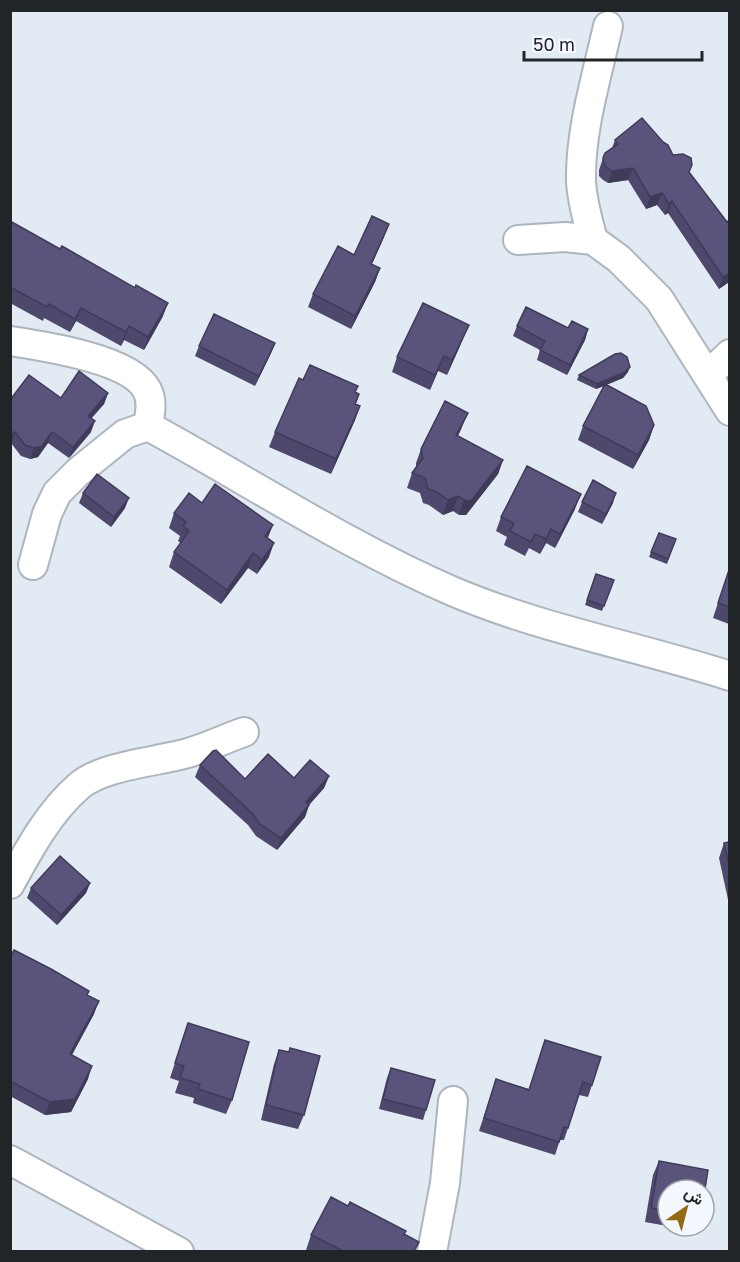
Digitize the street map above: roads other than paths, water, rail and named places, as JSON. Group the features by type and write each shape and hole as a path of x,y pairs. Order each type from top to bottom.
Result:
{"street":[{"path":"593,240 584,206 581,180 586,128 608,26"},
{"path":"518,240 565,237 593,240 619,259 659,299 729,411"},
{"path":"10,341 108,362 133,375 147,390 151,409 148,426"},
{"path":"708,375 729,354"},
{"path":"33,566 47,514 57,493 78,472 125,434 148,426 297,513 451,591 505,612 729,676"},
{"path":"10,884 29,848 52,815 80,785 108,771 185,754 244,732"},
{"path":"432,1251 445,1183 453,1101"},
{"path":"10,1160 179,1251"}]}
